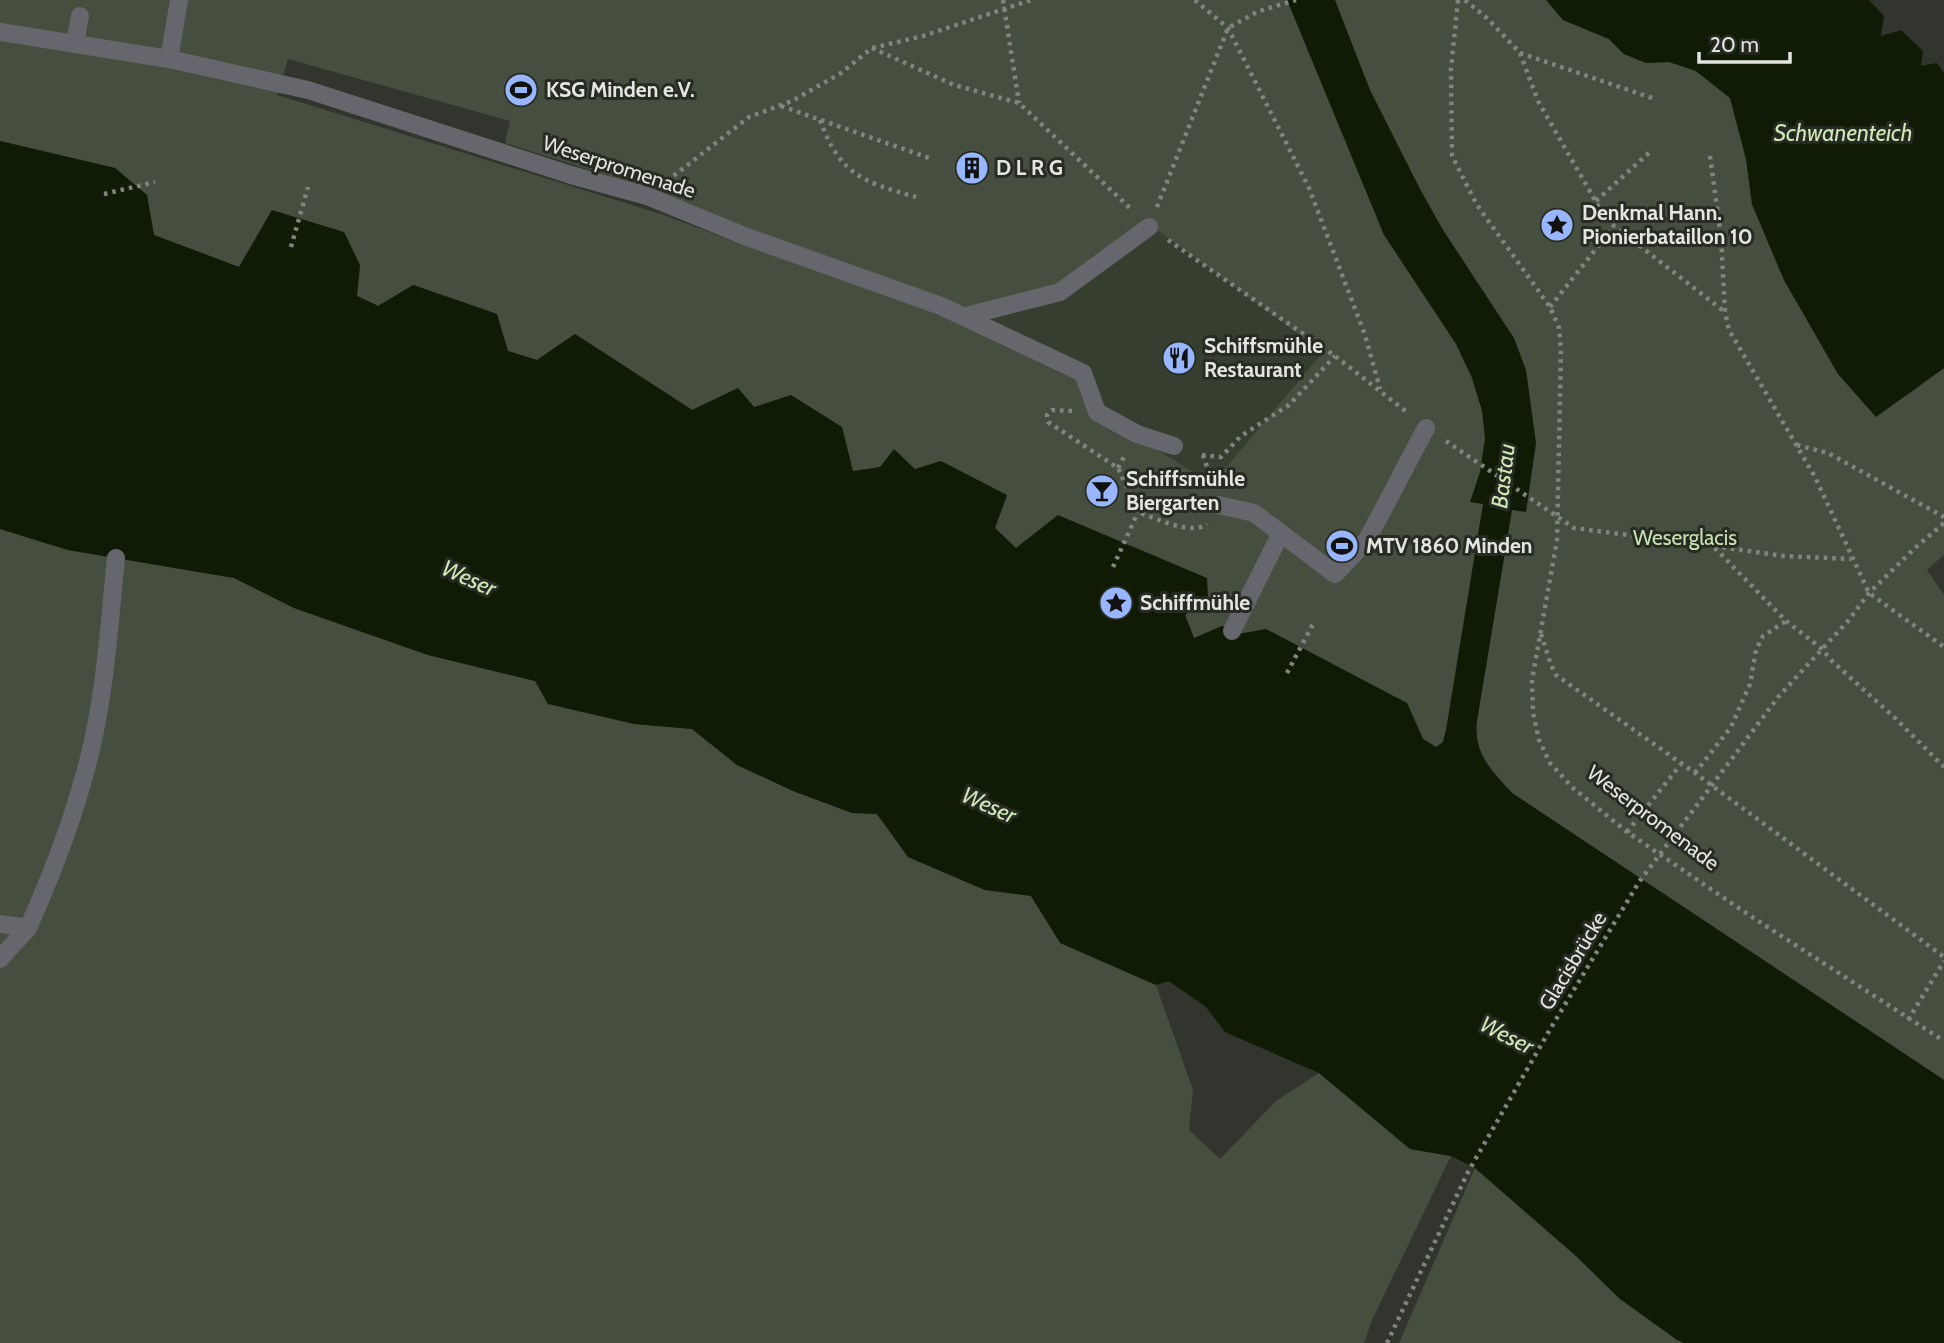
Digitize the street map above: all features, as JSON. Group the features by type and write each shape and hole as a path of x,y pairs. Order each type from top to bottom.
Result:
{"lane":[{"path":"169,60 179,0"},
{"path":"75,44 80,16"},
{"name":"Weserpromenade","path":"0,32 169,60 308,90 570,175 647,196 747,237 966,316 1083,373 1097,412"},
{"path":"966,316 1060,292 1149,227"},
{"path":"1097,412 1137,435 1174,446"},
{"path":"1219,505 1254,513 1335,574 1367,540 1426,428"},
{"path":"1232,631 1281,533"},
{"path":"0,958 28,928 51,877 79,792 100,704 116,558"},
{"path":"0,924 28,928"}],"path":[{"path":"1003,0 1019,103"},
{"path":"647,196 749,117 779,105 841,73 872,48 923,36 1031,0"},
{"path":"1195,0 1228,28 1309,188 1365,335 1380,390"},
{"path":"1149,227 1228,28 1259,11 1296,0"},
{"name":"Weserpromenade","path":"1458,0 1451,69 1452,156 1477,205 1550,307 1559,328 1561,350 1557,540 1532,680 1533,713 1539,740 1549,763 1572,787 1627,832 1908,1020 1944,1041"},
{"path":"1465,0 1489,19 1520,53 1538,101 1596,201 1614,226 1725,312"},
{"path":"872,48 954,85 1019,103 1149,227 1335,356 1426,428 1574,528 1783,556 1851,559"},
{"path":"1520,53 1655,99"},
{"path":"779,105 932,159"},
{"path":"820,120 838,160 853,174 882,188 916,197"},
{"path":"1596,201 1652,150"},
{"path":"1710,156 1721,237 1725,312 1729,330 1815,477 1869,593 1944,647"},
{"path":"104,194 155,182"},
{"path":"291,247 308,187"},
{"path":"1550,307 1614,226"},
{"path":"1174,446 1203,455 1222,457 1241,436 1289,405 1335,356"},
{"path":"1097,412 1052,410 1046,415 1048,422 1118,468 1138,512 1189,529 1204,528 1214,517 1219,505 1203,455"},
{"path":"1796,445 1828,453 1944,517"},
{"path":"1112,567 1138,512"},
{"name":"Glacisbrücke","path":"1387,1343 1468,1172 1558,1015 1639,882 1757,724 1869,593 1944,523"},
{"path":"1713,546 1786,621 1822,649 1944,767"},
{"path":"1695,774 1731,727 1750,684 1756,650 1763,636 1786,621"},
{"path":"1287,673 1314,622"},
{"path":"1541,633 1556,675 1695,774 1944,959 1908,1020"},
{"path":"1627,832 1681,764"}],"shaded area":[{"path":"1157,230 1323,352 1212,485 1099,417 981,317 1065,298"}],"green space":[{"name":"Weserglacis","path":"0,0 1546,0 1563,20 1609,39 1624,54 1646,63 1669,62 1696,71 1730,98 1746,159 1752,205 1784,280 1838,374 1906,396 1944,368 1944,555 1927,570 1944,595 1944,1080 1512,793 1483,757 1476,728 1446,730 1443,742 1436,748 1423,739 1407,703 1222,626 1194,638 1185,615 1208,596 1016,549 995,528 1007,496 915,469 880,467 853,472 754,407 738,388 693,410 575,334 537,360 508,351 497,314 414,285 379,306 357,296 360,265 272,211 239,267 154,235 147,195 115,168 0,141","holes":["288,59 510,121 505,143 619,179 969,311 1058,286 1157,230 1323,352 1212,484 1124,429 1099,417 1083,373 941,306 749,247 661,214 277,95"]},
{"path":"0,529 68,550 234,578 294,608 428,655 536,681 634,724 692,729 737,765 793,791 852,813 877,814 908,857 985,890 1031,896 1061,943 1156,985 1193,1090 1189,1130 1220,1159 1276,1101 1319,1073 1410,1149 1451,1156 1372,1320 1364,1343 0,1343"},
{"path":"1475,1168 1576,1256 1620,1299 1684,1343 1399,1343"}],"water":[{"path":"1287,0 1335,0 1370,90 1420,189 1443,230 1514,338 1526,370 1536,443 1526,512 1512,510 1477,721 1481,752 1491,769 1512,793 1944,1080 1944,1343 1684,1343 1620,1299 1576,1256 1475,1168 1451,1156 1410,1149 1319,1073 1225,1032 1206,1007 1169,981 1156,985 1060,943 1031,896 985,890 908,857 877,814 852,813 793,791 737,765 692,729 634,724 548,704 535,681 428,655 294,608 234,578 68,550 0,529 0,141 115,168 147,195 154,235 239,267 272,210 344,232 360,265 357,296 378,306 413,285 497,314 508,351 537,360 575,334 692,410 738,388 754,407 791,395 842,427 853,471 880,467 894,449 915,469 941,461 1007,495 995,528 1016,548 1058,515 1207,578 1208,596 1185,615 1194,638 1222,626 1238,634 1266,629 1407,703 1423,739 1436,747 1443,742 1446,730 1483,504 1470,502 1480,472 1485,438 1482,411 1472,378 1456,344 1384,235"},
{"name":"Schwanenteich","path":"1546,0 1869,0 1884,16 1881,36 1901,30 1923,51 1921,66 1937,63 1944,73 1944,368 1876,417 1838,374 1784,280 1752,204 1746,159 1730,98 1696,71 1669,62 1646,63 1624,54 1609,39 1563,20"}],"place":[{"name":"KSG Minden e.V.","path":"521,90"},
{"name":"D L R G","path":"972,168"},
{"name":"Denkmal Hann. Pionierbataillon 10","path":"1557,225"},
{"name":"Schiffsmühle Restaurant","path":"1179,358"},
{"name":"Schiffsmühle Biergarten","path":"1102,491"},
{"name":"MTV 1860 Minden","path":"1342,546"},
{"name":"Schiffmühle","path":"1116,603"}],"water label":[{"name":"Bastau","path":"1503,476"},
{"name":"Weser","path":"469,578"},
{"name":"Weser","path":"989,805"},
{"name":"Weser","path":"1507,1035"}]}
